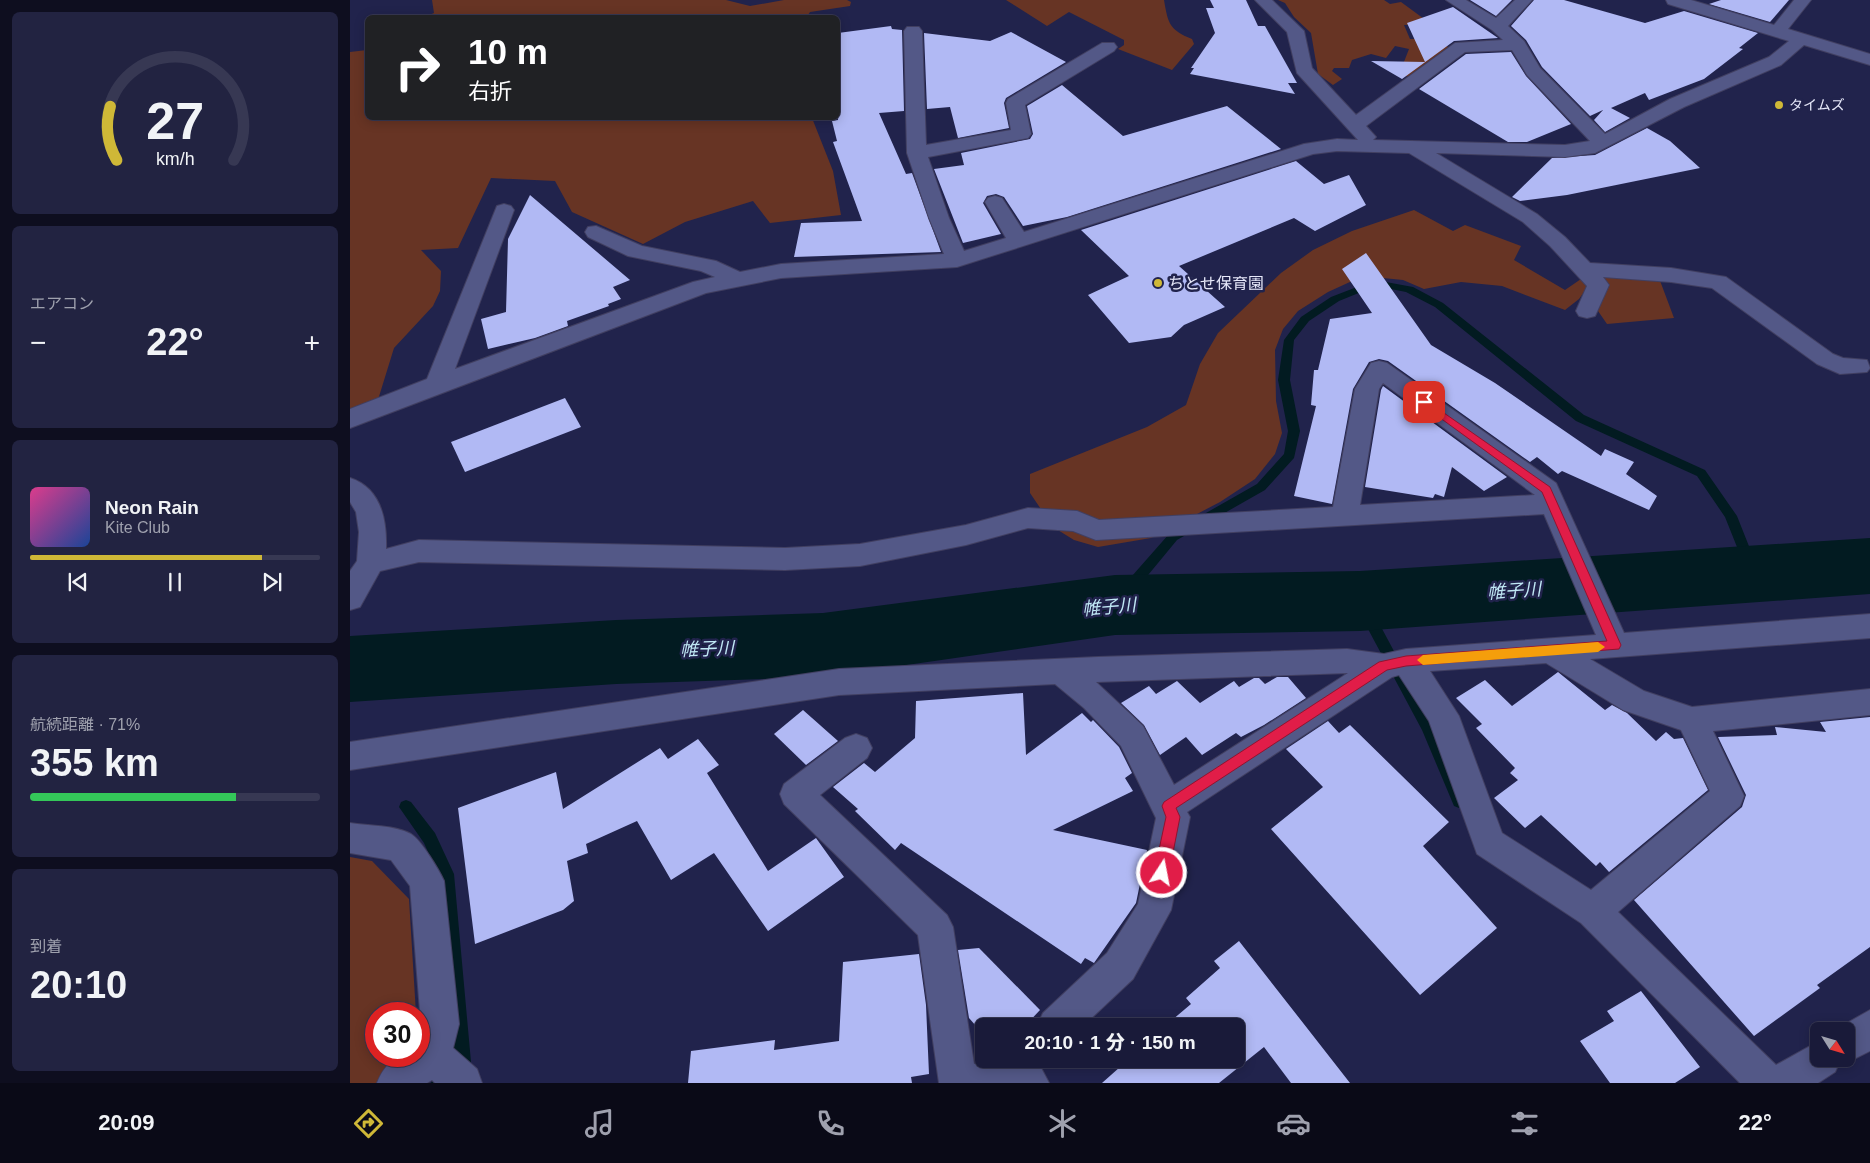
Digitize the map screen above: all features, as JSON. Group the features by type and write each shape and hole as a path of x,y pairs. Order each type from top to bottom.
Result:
{"street":[{"path":"1264,0 1295,31 1303,69 1375,146"},
{"path":"1454,0 1498,26 1518,45 1532,70 1603,143"},
{"path":"1498,26 1524,0"},
{"path":"1674,0 1870,60"},
{"path":"1777,32 1803,0"},
{"path":"913,31 917,153 939,218 958,260"},
{"path":"350,419 437,384 701,288 781,272 829,267 958,260 1311,148 1337,145 1564,151 1588,149 1603,143 1677,103 1775,61 1801,39"},
{"path":"1354,125 1374,113 1461,47 1518,45"},
{"path":"917,153 1020,134 1015,103 1108,47"},
{"path":"1413,147 1444,168 1530,218 1550,234 1598,285 1587,311"},
{"path":"996,202 1018,240"},
{"path":"437,384 504,210"},
{"path":"596,232 636,251 708,266 738,280"},
{"path":"1583,269 1670,275 1718,282 1825,359 1840,366 1859,366"},
{"path":"1345,515 1367,388 1379,369 1547,490 1615,645"},
{"path":"350,488 362,495 373,523 371,563 352,594"},
{"path":"371,563 419,551 785,559 860,555 966,535 1028,518 1077,521 1096,530 1345,515 1558,515"},
{"path":"350,756 839,682 1061,671 1347,661 1395,663 1870,626"},
{"path":"1550,650 1634,701 1692,720 1870,702"},
{"path":"1169,806 1395,663"},
{"path":"1395,663 1443,716 1489,843 1593,911 1767,1083"},
{"path":"1061,671 1095,699 1132,736 1173,817 1154,910 1120,966 1065,1018"},
{"path":"1593,911 1728,796 1692,720"},
{"path":"856,748 796,794 936,926 958,1083"},
{"path":"350,838 401,846 427,881 440,1024 450,1071 396,1083"},
{"path":"1855,1038 1870,1029"},
{"path":"1782,1083 1810,1066"},
{"path":"977,1083 1022,1069"}],"shaded area":[{"path":"432,0 726,0 750,6 784,0 847,0 851,2 850,6 810,12 808,15 429,15 434,13"},
{"path":"1006,0 1164,0 1171,25 1184,36 1192,39 1194,44 1172,70 1118,49 1124,45 1124,40 1069,12 1047,26"},
{"path":"1278,0 1384,0 1390,4 1401,2 1431,24 1404,25 1410,39 1442,38 1449,49 1416,77 1403,76 1400,72 1409,49 1395,46 1386,58 1371,54 1352,60 1349,68 1334,68 1332,71 1342,79 1333,85 1318,74 1311,33 1294,17 1285,3"},
{"path":"365,50 365,120 813,120 833,171 841,215 770,223 753,201 685,222 643,244 572,212 555,181 491,178 458,248 421,250 441,271 440,291 433,306 394,348 377,403 350,414 350,52"},
{"path":"1414,210 1453,231 1465,225 1521,246 1514,260 1565,290 1581,279 1588,286 1579,299 1565,310 1502,286 1461,282 1424,289 1403,280 1363,276 1328,292 1298,311 1283,329 1275,350 1276,401 1282,433 1275,454 1255,479 1220,502 1151,538 1098,547 1074,540 1053,527 1030,493 1030,474 1147,427 1186,405 1200,364 1218,333 1281,273 1313,250 1352,231"},
{"path":"1596,274 1659,278 1674,318 1607,324 1598,311 1607,289"},
{"path":"350,857 372,861 409,899 415,1002 365,1002 365,1067 420,1067 421,1083 350,1083"}],"building":[{"path":"1210,0 1246,0 1258,26 1265,26 1297,83 1288,83 1295,94 1190,74 1194,68 1191,68 1215,33 1206,8 1214,8"},
{"path":"1470,0 1512,0 1496,16"},
{"path":"1534,0 1564,0 1645,23 1684,11 1758,33 1739,48 1743,49 1704,79 1649,100 1645,93 1611,108 1630,118 1605,132 1594,120 1603,110 1590,116 1542,67 1526,40 1511,26"},
{"path":"1721,0 1789,0 1770,22 1709,4"},
{"path":"1453,7 1498,38 1454,41 1402,79 1371,61 1425,62 1407,23"},
{"path":"891,26 892,29 902,30 904,111 879,113 906,174 912,173 941,252 794,257 801,223 862,221 833,142 837,141 832,121 840,120 840,33"},
{"path":"1011,32 1066,62 1006,98 1004,103 1009,128 958,138 950,107 927,109 924,33 990,41"},
{"path":"1511,52 1526,76 1571,124 1527,142 1508,142 1419,89 1466,54"},
{"path":"1062,85 1123,136 1227,106 1281,149 1067,217 1023,226 1004,197 996,194 987,196 983,203 1001,234 963,243 934,169 964,165 961,153 1030,139 1033,134 1027,106"},
{"path":"1647,128 1670,141 1700,168 1567,195 1520,201 1512,197 1552,158 1595,155"},
{"path":"1296,161 1324,184 1349,175 1366,205 1315,231 1294,218 1179,266 1225,307 1184,325 1171,337 1129,343 1088,295 1129,276 1081,230"},
{"path":"530,195 630,280 613,287 621,299 608,304 609,306 567,321 568,326 535,338 488,349 481,319 506,312 508,239"},
{"path":"1366,253 1431,345 1495,383 1601,456 1605,449 1634,462 1626,474 1657,496 1649,510 1562,471 1558,474 1537,457 1530,462 1388,361 1379,359 1369,362 1353,389 1332,504 1294,496 1316,406 1311,405 1314,370 1318,370 1330,319 1372,313 1342,269"},
{"path":"1383,386 1507,477 1484,491 1452,467 1444,497 1435,494 1433,498 1365,487"},
{"path":"565,398 581,427 465,472 451,442"},
{"path":"1558,672 1605,710 1612,705 1627,713 1656,741 1666,732 1674,739 1683,738 1708,790 1609,872 1600,862 1596,866 1541,815 1525,828 1494,798 1518,780 1510,773 1515,768 1476,728 1482,724 1456,698 1485,680 1512,706"},
{"path":"1277,677 1288,677 1306,698 1264,725 1241,737 1236,733 1202,755 1186,737 1160,755 1144,725 1121,703 1149,686 1156,694 1177,681 1200,703 1234,681 1239,687 1254,678 1259,678 1265,684"},
{"path":"1023,693 1026,755 1082,713 1091,722 1093,720 1119,747 1132,773 1125,778 1133,791 1053,830 1147,850 1136,903 1094,963 1085,958 1081,964 901,843 895,850 855,811 858,809 833,787 864,763 875,772 915,738 916,701"},
{"path":"803,710 838,741 806,765 774,734"},
{"path":"1870,717 1870,947 1817,985 1820,988 1754,1036 1634,900 1742,807 1746,795 1718,737 1777,735 1775,727 1826,732 1820,722"},
{"path":"1328,721 1339,733 1350,725 1449,822 1423,846 1497,928 1420,995 1271,829 1323,787 1286,749"},
{"path":"698,739 719,765 707,773 768,871 816,838 844,877 768,931 714,853 671,880 637,821 586,844 588,853 567,861 574,901 563,910 475,944 458,808 556,772 563,809 660,748 668,759"},
{"path":"1239,941 1350,1083 1291,1083 1264,1047 1245,1062 1245,1018 1174,1018 1191,1004 1186,998 1220,968 1214,961"},
{"path":"979,948 1040,1010 1032,1018 975,1018 975,1025 969,1018 958,950"},
{"path":"919,954 926,1005 929,1074 911,1077 912,1083 688,1083 691,1051 775,1040 774,1050 839,1041 843,962"},
{"path":"1641,991 1700,1067 1675,1083 1610,1083 1580,1041 1614,1021 1607,1011"},
{"path":"1119,1068 1238,1068 1219,1083 1102,1083"}],"waterway":[{"path":"1115,605 1173,537 1261,487 1290,455 1294,431 1284,380 1289,340 1305,319 1335,299 1375,283 1409,289 1439,305 1580,418 1701,473 1731,516 1754,574"},
{"name":"帷子川","path":"350,669 616,652 823,645 1115,605 1360,601 1870,566"},
{"path":"1360,601 1428,728 1459,801"},
{"path":"406,807 430,838 446,874 462,1062 440,1083"}],"slow traffic":[{"path":"1423,660 1598,647"}],"place":[{"name":"タイムズ","path":"1779,105"},
{"name":"ちとせ保育園","path":"1158,283"}],"route":[{"path":"1162,873 1173,817 1169,806 1384,666 1406,661 1615,645 1547,490 1424,402"}]}
